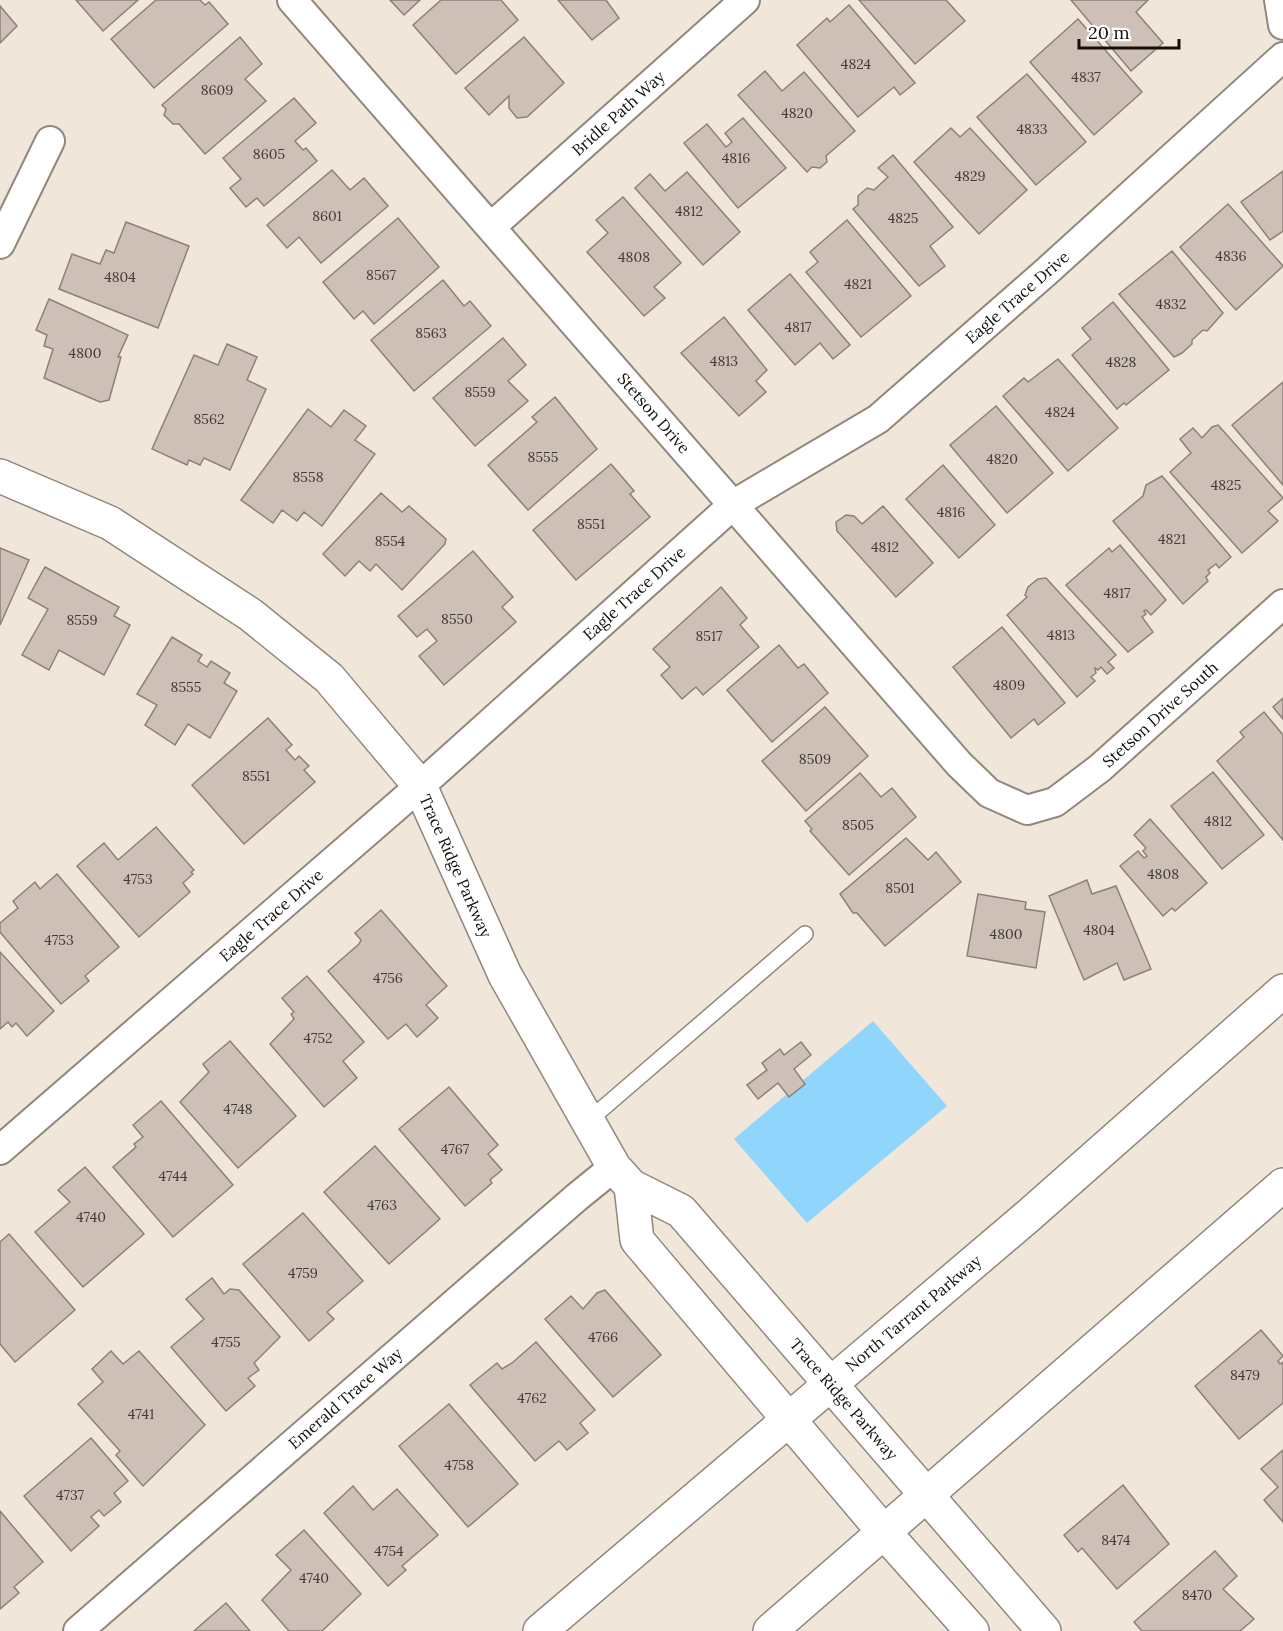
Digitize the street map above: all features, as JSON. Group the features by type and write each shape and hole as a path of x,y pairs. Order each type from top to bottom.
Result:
{"street":[{"name":"Stetson Drive","path":"292,0 959,764 989,793 1027,810"},
{"name":"Bridle Path Way","path":"491,227 746,0"},
{"path":"1279,0 1283,25"},
{"name":"Eagle Trace Drive","path":"0,1150 420,786 734,504 878,419 1046,272 1283,57"},
{"path":"0,244 50,141"},
{"name":"Trace Ridge Parkway","path":"0,476 111,523 251,615 329,678 420,786 505,975 588,1121 623,1176 637,1240 883,1531 972,1631"},
{"name":"Stetson Drive South","path":"1027,810 1055,802 1100,768 1283,604"},
{"name":"North Tarrant Parkway","path":"540,1631 1027,1217 1283,991"},
{"name":"Trace Ridge Parkway","path":"623,1176 681,1210 1044,1631"},
{"name":"Emerald Trace Way","path":"78,1631 568,1205 623,1176"},
{"path":"770,1631 1283,1185"}],"lane":[{"path":"588,1121 805,934"}],"water":[{"path":"873,1021 947,1106 807,1223 734,1139"}],"building":[{"path":"76,0 138,0 103,31"},
{"path":"156,0 200,0 205,5 209,2 228,24 154,88 111,39"},
{"path":"390,0 420,0 404,15"},
{"path":"441,0 501,0 518,20 456,74 413,25"},
{"path":"558,0 606,0 619,18 592,40"},
{"path":"859,0 946,0 965,21 915,64"},
{"path":"1071,0 1148,0 1136,12 1163,43 1131,71"},
{"path":"849,5 915,83 900,95 894,87 858,117 797,45 827,18 830,22"},
{"path":"0,6 17,26 0,43"},
{"path":"1078,19 1142,92 1094,135 1030,62"},
{"path":"240,37 262,64 245,79 266,101 205,154 179,124 173,124 164,115 166,109 162,105"},
{"path":"524,37 564,83 527,117 517,118 509,108 509,96 489,115 465,88"},
{"path":"765,71 782,91 804,72 855,131 826,156 827,162 820,168 812,167 807,172 738,95"},
{"path":"1027,74 1086,142 1036,185 977,117"},
{"path":"294,98 316,123 295,141 303,150 306,148 317,161 264,206 257,198 246,207 230,188 241,179 223,158"},
{"path":"743,118 786,168 738,208 684,143 707,124 726,147 732,142 725,133"},
{"path":"951,128 960,137 970,128 1027,190 979,234 914,162"},
{"path":"893,155 953,227 930,246 945,266 919,286 853,209 858,205 858,196 867,188 874,190 888,177 878,168"},
{"path":"332,170 350,190 364,178 388,206 321,263 299,237 287,248 267,225"},
{"path":"1283,171 1283,231 1270,240 1241,202"},
{"path":"687,172 740,232 703,265 635,188 650,174 665,191"},
{"path":"623,197 681,263 654,287 665,298 644,316 587,252 608,233 596,220"},
{"path":"1228,204 1283,266 1236,310 1180,247"},
{"path":"398,218 439,267 374,324 363,311 354,319 323,282"},
{"path":"847,220 911,296 861,337 806,272 818,262 810,252"},
{"path":"126,222 189,246 158,328 59,289 72,254 100,264 106,250 114,253"},
{"path":"1172,251 1223,313 1207,331 1203,330 1192,340 1192,344 1174,357 1119,294"},
{"path":"790,274 850,345 833,359 820,343 795,365 748,310"},
{"path":"443,280 464,306 470,301 491,326 414,391 371,340"},
{"path":"49,299 128,335 118,357 121,357 109,400 100,402 44,378 53,349 44,346 47,335 36,330"},
{"path":"1113,302 1169,370 1126,405 1124,403 1117,409 1072,355 1091,339 1082,328"},
{"path":"724,317 767,370 756,381 766,392 739,416 681,353"},
{"path":"503,338 526,365 508,381 528,401 475,446 433,398"},
{"path":"227,344 257,357 247,380 266,389 230,470 204,458 200,465 189,460 187,465 152,449 194,355 218,365"},
{"path":"1058,359 1118,428 1068,471 1003,396 1024,378 1028,382"},
{"path":"1283,382 1283,485 1232,425"},
{"path":"555,397 597,449 528,510 488,465 537,422 532,417"},
{"path":"996,406 1053,473 1007,513 950,445"},
{"path":"308,409 331,427 344,410 366,426 355,440 375,454 322,526 304,512 297,521 282,510 273,523 241,500"},
{"path":"1218,425 1283,498 1268,511 1278,521 1242,553 1170,472 1191,453 1180,439 1193,428 1202,438 1212,427"},
{"path":"611,464 634,491 630,494 650,517 576,580 533,530"},
{"path":"943,465 995,525 959,558 906,499"},
{"path":"1162,476 1231,557 1219,568 1216,564 1208,570 1210,573 1206,577 1208,581 1183,604 1113,521 1143,496 1146,485"},
{"path":"381,493 402,512 409,506 446,539 445,544 402,590 376,564 370,571 359,561 345,576 323,554"},
{"path":"883,506 933,563 896,597 837,531 836,522 846,515 854,516 862,524"},
{"path":"1120,545 1166,600 1151,615 1146,610 1144,611 1146,614 1142,617 1153,632 1128,652 1066,585 1109,548 1112,552"},
{"path":"0,548 29,560 0,625"},
{"path":"473,551 513,597 502,607 516,622 444,685 419,656 437,641 427,629 417,637 398,616"},
{"path":"45,567 119,607 114,616 130,625 104,675 59,650 49,670 22,655 48,609 28,598"},
{"path":"1046,578 1116,655 1108,662 1114,668 1107,674 1101,667 1098,670 1095,668 1096,673 1091,677 1095,681 1077,697 1007,615 1027,597 1025,595 1028,587 1038,579"},
{"path":"721,587 747,618 740,625 759,647 703,695 696,687 682,699 661,675 670,667 653,649"},
{"path":"1002,627 1065,703 1038,725 1034,719 1011,738 953,667"},
{"path":"172,637 202,655 198,661 207,667 211,661 230,673 224,683 237,691 210,738 188,724 175,745 145,725 157,705 137,694"},
{"path":"779,645 798,668 804,664 828,693 772,742 727,690"},
{"path":"1283,698 1283,719 1273,707"},
{"path":"825,707 868,756 806,811 762,761"},
{"path":"1264,712 1283,735 1283,840 1217,761 1244,737 1240,732"},
{"path":"268,718 292,745 286,750 295,760 299,756 309,766 304,770 315,782 244,844 192,785"},
{"path":"1213,772 1264,835 1222,869 1171,806"},
{"path":"860,773 881,797 892,788 916,817 849,875 810,831 812,829 805,821"},
{"path":"1150,819 1207,883 1175,911 1172,908 1163,916 1120,866 1138,851 1144,858 1147,856 1143,851 1146,848 1134,835"},
{"path":"156,827 194,870 191,872 193,874 183,883 190,892 139,937 77,866 104,843 118,860"},
{"path":"906,838 928,860 936,852 961,882 885,946 857,913 853,913 840,894"},
{"path":"57,874 119,947 85,976 89,981 61,1004 0,932 0,923 18,908 13,901 35,882 40,889"},
{"path":"1087,880 1092,894 1116,886 1151,969 1124,980 1117,963 1084,980 1049,896"},
{"path":"978,894 1026,902 1025,909 1045,912 1036,968 967,956"},
{"path":"381,910 447,986 426,1005 438,1018 417,1037 406,1024 388,1039 328,971 359,944 361,940 355,933"},
{"path":"0,952 54,1011 27,1036 16,1023 12,1027 8,1022 0,1029"},
{"path":"307,976 364,1042 343,1061 357,1078 324,1107 270,1044 294,1019 291,1014 294,1012 282,998"},
{"path":"230,1041 296,1116 238,1168 180,1102 209,1072 203,1064"},
{"path":"801,1042 811,1055 794,1069 805,1084 789,1097 778,1083 758,1099 747,1085 767,1070 762,1063 780,1049 784,1055"},
{"path":"449,1087 498,1145 488,1154 502,1170 490,1180 492,1183 465,1206 399,1129"},
{"path":"161,1101 233,1185 173,1237 113,1167 136,1147 134,1144 143,1137 133,1125"},
{"path":"375,1146 440,1219 389,1264 324,1192"},
{"path":"85,1167 144,1234 83,1287 35,1232 70,1202 58,1190"},
{"path":"303,1213 363,1281 327,1312 334,1319 309,1341 243,1264"},
{"path":"9,1234 75,1310 15,1362 0,1344 0,1242"},
{"path":"212,1278 224,1294 230,1289 239,1290 280,1337 254,1363 259,1370 248,1378 255,1386 226,1411 171,1347 204,1319 186,1299"},
{"path":"605,1290 661,1355 613,1397 545,1319 571,1296 583,1309 597,1293"},
{"path":"1261,1330 1283,1356 1278,1361 1280,1364 1283,1362 1283,1403 1239,1439 1195,1386"},
{"path":"536,1342 595,1410 580,1423 588,1433 567,1450 559,1441 535,1461 470,1385 497,1363 502,1369 512,1363"},
{"path":"111,1351 123,1364 139,1351 205,1425 143,1486 116,1455 120,1451 78,1404 103,1382 92,1369"},
{"path":"449,1404 518,1484 468,1527 399,1446"},
{"path":"91,1438 128,1481 114,1493 121,1502 104,1516 99,1510 91,1517 99,1526 71,1551 24,1496"},
{"path":"1283,1450 1283,1522 1264,1500 1278,1487 1261,1469"},
{"path":"1123,1485 1169,1544 1117,1589 1082,1548 1078,1552 1064,1535"},
{"path":"353,1486 373,1510 397,1489 438,1535 402,1566 406,1570 388,1586 324,1513"},
{"path":"0,1511 43,1562 14,1587 19,1593 0,1609"},
{"path":"304,1530 361,1594 322,1631 289,1631 262,1600 291,1570 276,1555"},
{"path":"1215,1551 1237,1576 1223,1589 1254,1619 1240,1631 1142,1631 1134,1622"},
{"path":"226,1603 250,1631 194,1631"}]}
